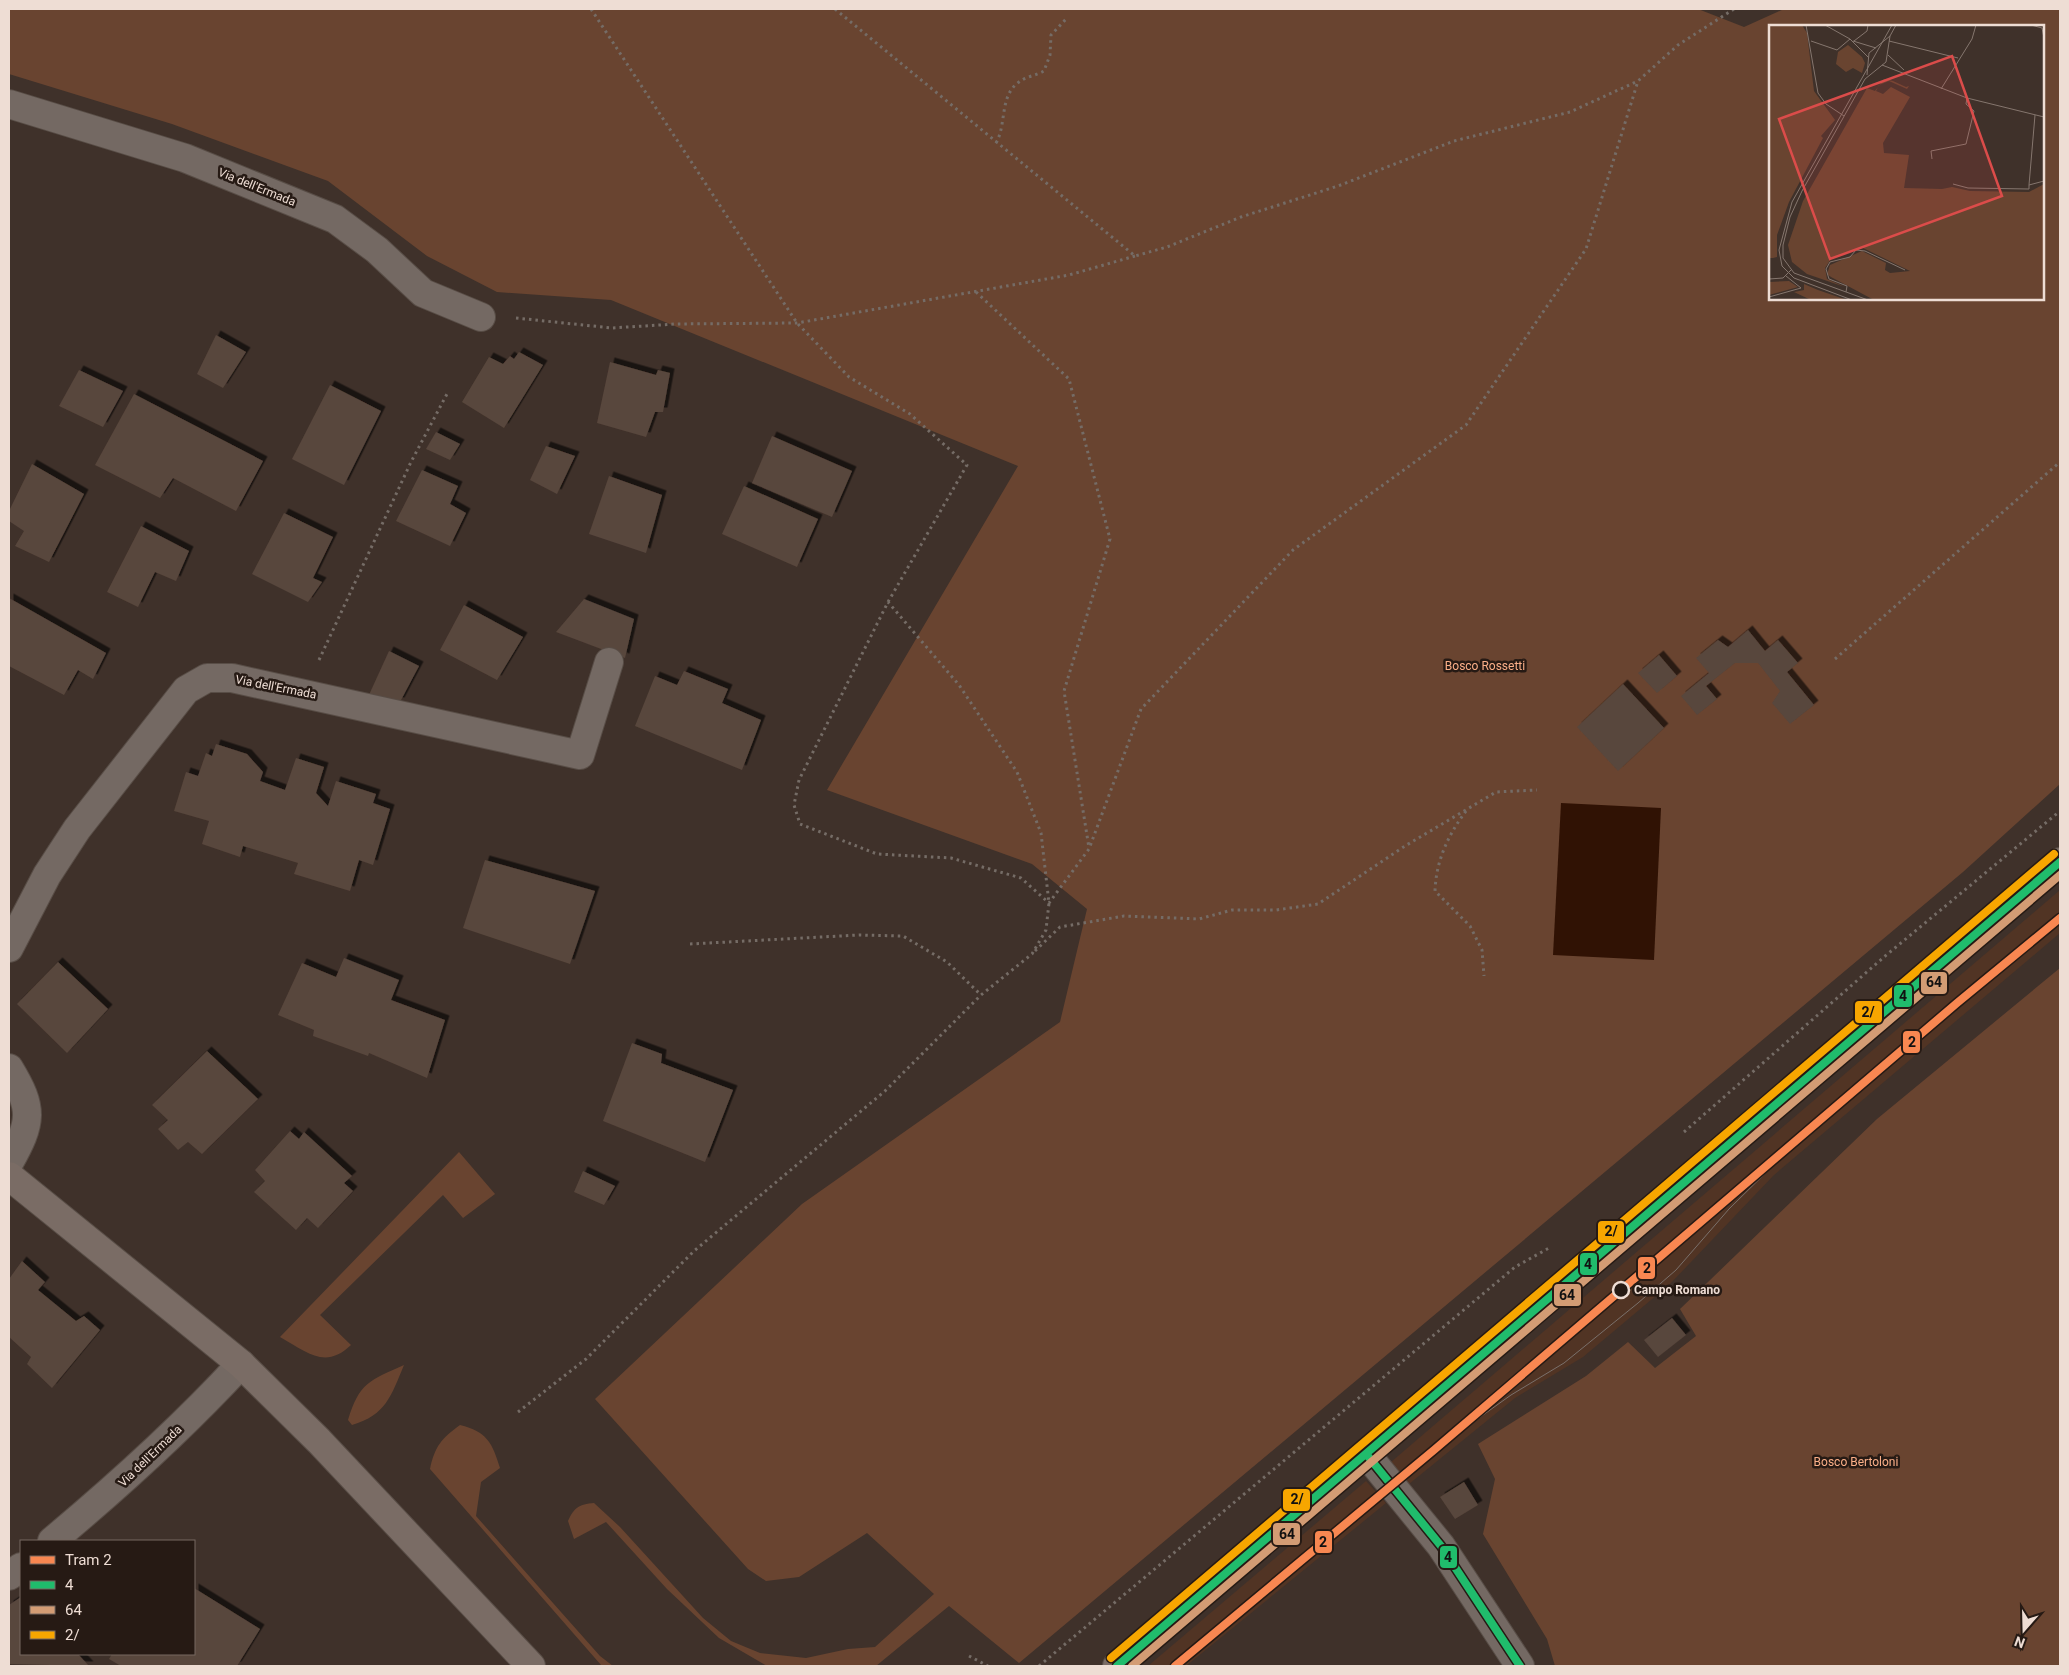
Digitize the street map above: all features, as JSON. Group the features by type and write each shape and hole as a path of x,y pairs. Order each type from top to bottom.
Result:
{"main road":[{"path":"1117,1666 1367,1455 2060,862"},
{"path":"9,1176 241,1364 319,1441 531,1666"}],"street":[{"name":"Via dell'Ermada","path":"9,104 185,158 335,219 377,250 423,293 480,317"},
{"name":"Via dell'Ermada","path":"9,948 47,875 77,829 186,690 207,678 232,678 305,693 580,755 609,662"},
{"path":"9,1068 17,1081 28,1114 23,1140 9,1163"},
{"name":"Via dell'Ermada","path":"53,1540 123,1482 207,1401 241,1364"},
{"path":"1367,1455 1441,1546 1520,1666"},
{"path":"9,1576 20,1568"}],"path":[{"path":"591,9 797,323 849,377 910,414 967,465 888,602 799,780 794,806 800,824 877,854 951,858 1021,878 1049,903"},
{"path":"836,9 1135,256"},
{"path":"480,317 536,319 612,328 675,324 797,323 1069,275 1167,247 1241,217 1338,186 1454,141 1570,112 1638,81 1678,45 1734,9"},
{"path":"996,143 1003,122 1003,109 1009,94 1019,82 1044,71 1050,55 1051,35 1066,18"},
{"path":"1049,903 1089,849 1141,709 1293,550 1466,425 1586,249 1638,81"},
{"path":"975,291 1070,379 1110,539 1064,691 1089,849"},
{"path":"305,693 411,462 448,392"},
{"path":"1835,659 2060,462"},
{"path":"888,602 959,685 1017,772 1041,833 1049,903 1046,930 1032,954"},
{"path":"518,1412 586,1359 694,1251 885,1091 981,994 1032,954 1060,927 1124,916 1199,919 1232,910 1276,910 1318,904 1405,846 1496,792 1537,790"},
{"path":"1467,808 1453,828 1436,869 1434,892 1470,926 1482,950 1484,976"},
{"path":"1679,1136 1884,957 2060,810"},
{"path":"690,944 859,935 904,936 947,962 981,994"},
{"path":"1039,1666 1515,1267 1555,1242"},
{"path":"969,1656 988,1666"}],"shaded area":[{"path":"1561,803 1661,808 1654,960 1553,955"},
{"path":"2060,890 2060,933 1774,1175 1670,1284 1583,1357 1515,1398 1409,1484 1391,1462"},
{"path":"1366,1481 1386,1503 1186,1666 1148,1666"}],"green space":[{"name":"Bosco Rossetti","path":"9,9 1698,9 1744,27 1784,9 2060,9 2060,784 1963,872 1019,1663 949,1606 876,1666 767,1666 719,1638 667,1589 606,1522 574,1539 568,1521 572,1513 578,1508 584,1504 594,1503 620,1527 703,1618 731,1641 760,1653 806,1658 848,1649 875,1647 934,1594 867,1533 799,1577 766,1581 748,1569 595,1399 802,1204 1060,1022 1087,909 1032,864 827,790 1018,466 611,300 497,292 427,256 328,181 172,124 9,74"},
{"name":"Bosco Bertoloni","path":"2060,968 2060,1666 1555,1666 1547,1639 1483,1534 1495,1479 1478,1444 1586,1376 1628,1342 1655,1368 1696,1336 1680,1309 1877,1119"},
{"path":"459,1152 495,1194 463,1218 443,1195 320,1315 351,1345 333,1356 324,1357 307,1353 280,1337"},
{"path":"404,1365 391,1395 380,1410 373,1416 352,1425 348,1420 352,1408 367,1384"},
{"path":"460,1425 477,1431 487,1439 500,1468 481,1482 476,1516 600,1656 613,1666 601,1665 430,1469 434,1454 440,1444"}],"building":[{"path":"216,335 246,352 223,388 197,374"},
{"path":"519,352 543,365 504,428 462,402 489,357 503,364 510,356 514,359"},
{"path":"610,362 656,375 658,370 670,373 663,412 655,412 646,437 597,423"},
{"path":"79,370 123,391 103,427 59,406"},
{"path":"330,385 381,411 344,485 292,459"},
{"path":"134,394 263,461 236,511 173,478 160,498 95,465"},
{"path":"436,432 460,444 450,460 426,449"},
{"path":"772,436 852,471 832,517 752,483"},
{"path":"546,446 575,456 557,494 530,480"},
{"path":"32,464 84,494 49,562 15,546 24,531 9,521 9,511"},
{"path":"422,470 458,486 450,504 466,513 450,546 396,521"},
{"path":"609,476 662,495 646,553 589,534"},
{"path":"744,486 818,519 797,567 722,534"},
{"path":"284,513 333,537 313,578 322,582 308,602 252,574"},
{"path":"141,526 189,551 176,581 155,572 138,607 107,592"},
{"path":"9,598 106,653 93,679 78,670 64,695 9,666"},
{"path":"584,599 634,619 625,658 556,632"},
{"path":"464,605 523,637 497,680 440,650"},
{"path":"1748,630 1765,651 1778,640 1798,663 1787,672 1814,705 1790,724 1772,703 1780,691 1758,663 1735,663 1706,686 1717,699 1697,715 1681,696 1709,673 1696,658 1718,640 1728,647"},
{"path":"389,651 419,666 400,702 368,697"},
{"path":"1659,655 1677,676 1657,693 1638,673"},
{"path":"684,671 728,689 722,703 761,720 742,770 635,726 655,676 677,685"},
{"path":"1623,684 1664,728 1618,771 1577,727"},
{"path":"216,744 247,754 263,772 260,781 285,790 296,758 324,767 316,793 328,806 336,781 376,794 373,803 390,809 373,865 359,860 350,891 294,874 298,863 243,846 240,857 202,844 209,821 174,811 186,772 198,776 206,753 212,756"},
{"path":"485,860 595,891 570,964 463,928"},
{"path":"344,958 399,980 391,1000 445,1020 427,1078 369,1053 368,1056 313,1036 314,1030 278,1015 302,963 336,977"},
{"path":"58,962 108,1009 67,1053 17,1004"},
{"path":"632,1043 662,1054 661,1063 733,1090 705,1162 603,1121"},
{"path":"207,1051 258,1099 202,1154 188,1142 178,1150 158,1129 168,1120 152,1105"},
{"path":"290,1131 299,1139 304,1132 352,1176 344,1183 353,1191 318,1228 307,1218 296,1230 254,1192 265,1181 255,1170"},
{"path":"583,1171 615,1186 604,1205 574,1192"},
{"path":"22,1261 45,1282 38,1290 76,1321 84,1316 100,1330 52,1388 27,1364 31,1357 9,1337 9,1279"},
{"path":"1672,1318 1686,1335 1658,1357 1644,1340"},
{"path":"1464,1482 1478,1505 1455,1519 1440,1497"},
{"path":"195,1589 260,1629 237,1666 121,1666 109,1659 111,1655 195,1655"},
{"path":"20,1598 20,1655 79,1655 89,1666 9,1664 9,1605"}],"tram line":[{"name":"2","path":"1175,1666 1434,1450 1957,1003 2060,918"},
{"path":"1434,1450 1511,1395 1564,1363 1638,1303 1676,1270 1729,1209 1802,1137"}],"transit line":[{"name":"2/","path":"1111,1658 2054,854"},
{"name":"4","path":"1117,1666 2060,862"},
{"name":"64","path":"1132,1666 2060,875"},
{"name":"4","path":"1367,1455 1441,1546 1520,1666"}],"place":[{"name":"Campo Romano","path":"1621,1290"}]}
